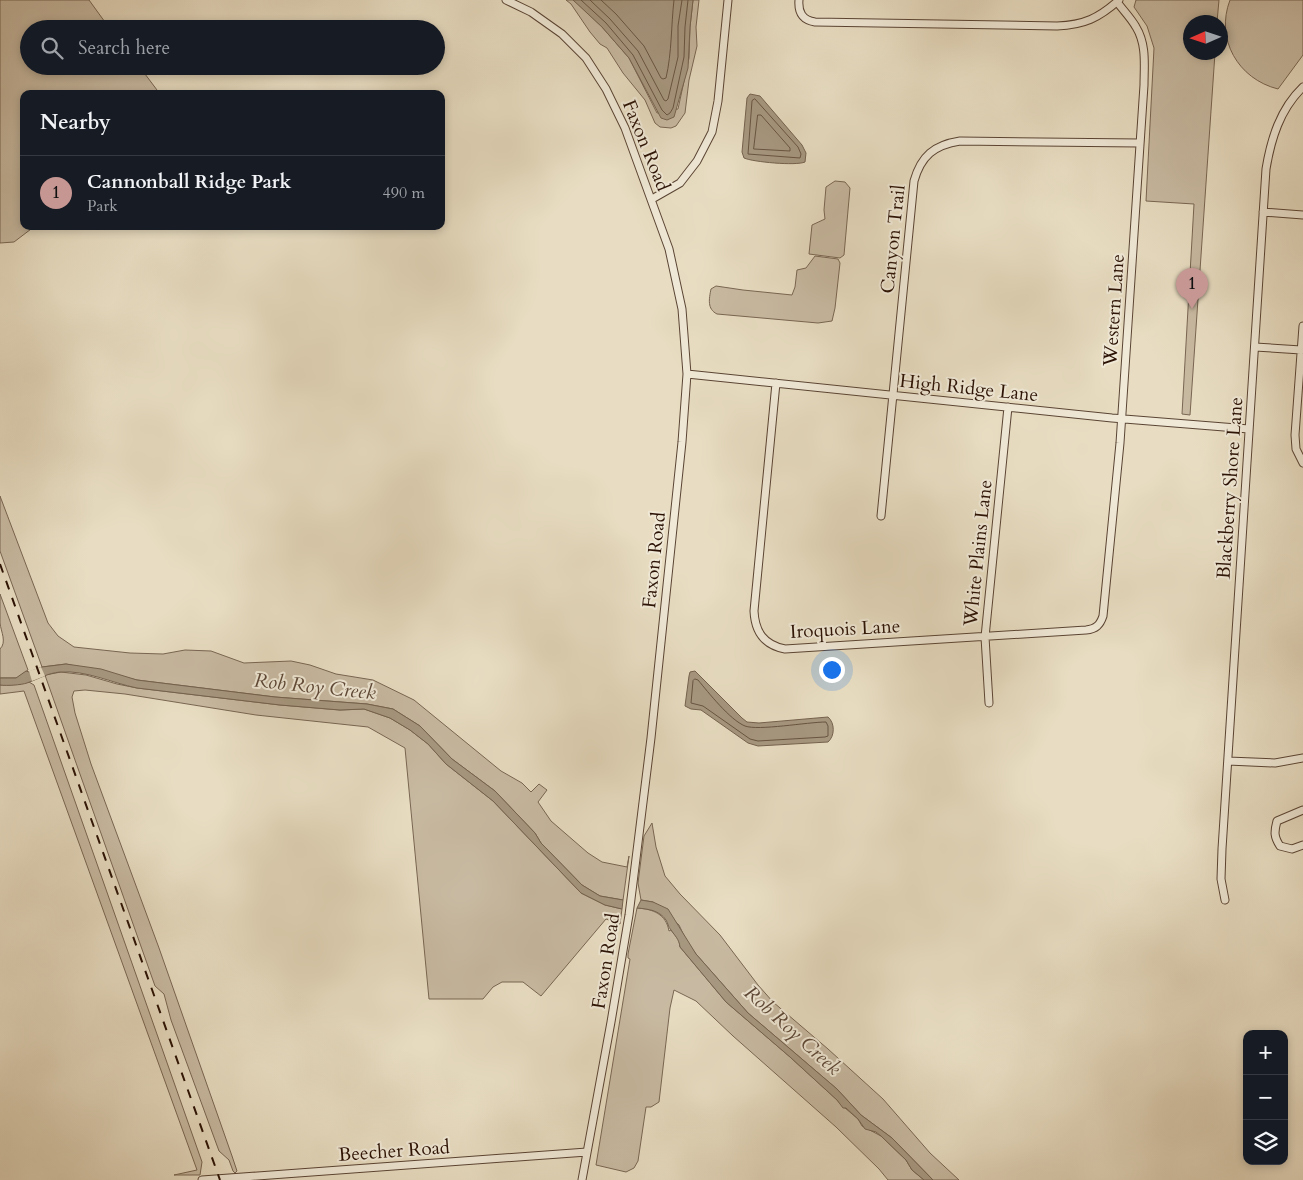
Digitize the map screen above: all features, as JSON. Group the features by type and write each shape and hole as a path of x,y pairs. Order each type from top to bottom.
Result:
{"street":[{"name":"Faxon Road","path":"506,0 531,12 562,34 586,58 606,89 625,128 669,249 682,308 687,374 682,442 653,718 629,915 582,1180"},
{"path":"652,199 680,183 697,161 712,132 718,101 728,0"},
{"path":"799,0 799,10 803,17 806,20 815,22 1073,25 1096,17 1118,1"},
{"name":"Western Lane","path":"1099,625 1103,616 1122,419 1144,85 1144,51 1137,29 1118,1"},
{"name":"Blackberry Shore Lane","path":"1225,900 1221,872 1266,169 1275,128 1287,107 1303,87"},
{"name":"Canyon Trail","path":"881,516 914,181 923,160 935,148 947,143 960,141 1139,143"},
{"path":"1264,212 1303,215"},
{"path":"1303,326 1295,435 1296,450 1303,463"},
{"path":"1254,347 1301,350"},
{"name":"High Ridge Lane","path":"687,374 1122,419 1249,429"},
{"name":"Iroquois Lane","path":"776,383 754,611 756,625 762,638 772,645 785,648 1086,630 1093,629 1099,625"},
{"name":"White Plains Lane","path":"989,703 985,637 1008,407"},
{"path":"1228,760 1266,763 1303,758"},
{"path":"1303,810 1277,821 1274,830 1276,840 1280,846 1292,849 1303,845"},
{"name":"Beecher Road","path":"202,1180 587,1152"}],"shaded area":[{"path":"0,0 89,0 103,20 20,20 20,75 146,75 157,90 20,90 20,230 30,230 14,242 0,243"},
{"path":"566,0 576,2 602,27 629,58 657,113 678,109 689,58 693,0 699,0 696,27 697,46 689,80 685,113 676,126 671,128 660,127 655,123 645,100 623,73 607,48 600,44 571,4"},
{"path":"1136,0 1219,0 1218,15 1183,15 1183,60 1215,60 1190,415 1182,414 1194,204 1146,201 1154,48 1147,26 1134,7"},
{"path":"1230,0 1303,0 1303,55 1278,89 1264,84 1241,67 1228,43 1228,15 1226,15"},
{"path":"835,181 845,182 850,188 844,255 840,258 809,254 812,225 825,219 826,187"},
{"path":"815,256 838,259 840,263 832,321 818,323 717,314 710,307 711,289 716,286 792,295 797,270 806,268"},
{"path":"0,496 48,623 58,636 74,647 130,653 163,654 185,650 211,651 244,663 291,661 336,674 373,680 414,700 501,771 522,783 531,792 539,784 547,790 538,802 551,821 588,853 602,862 627,867 629,856 623,900 600,896 582,885 541,843 535,833 495,791 452,759 420,726 393,709 367,704 275,697 137,680 66,664 42,667 0,551"},
{"path":"0,594 28,670 17,678 0,678 0,649 3,640 0,623"},
{"path":"61,672 86,675 137,688 280,705 340,710 364,709 390,718 428,744 446,764 493,801 581,893 605,905 622,909 620,924 606,919 541,996 523,982 502,982 493,987 483,999 429,999 405,748 368,727 256,715 125,694 85,690 74,691 72,697 75,713 91,764 159,948 232,1156 237,1171 235,1173 229,1160 219,1151 171,1020 164,994 155,986 45,675"},
{"path":"29,682 34,685 202,1162 200,1175 174,1175 197,1170 24,691 0,694 0,685"},
{"path":"652,823 656,847 665,876 720,935 758,985 773,1002 883,1099 930,1153 959,1180 933,1180 892,1138 861,1115 837,1089 748,1013 696,954 687,942 679,925 653,902 641,900 638,883 644,836"},
{"path":"637,908 653,911 662,917 669,931 671,930 679,940 680,947 726,1002 858,1119 862,1126 881,1136 906,1160 912,1170 924,1180 888,1180 836,1127 696,1001 674,990 670,1008 659,1102 651,1107 646,1107 638,1161 634,1168 626,1172 596,1165 630,959 628,954"}],"water":[{"path":"573,0 693,0 688,68 674,117 667,120 661,118 629,58 602,27"},
{"path":"750,94 760,96 802,145 806,153 805,162 793,164 774,163 744,158 742,152 747,98"},
{"path":"66,664 101,669 137,680 275,697 367,704 393,709 420,726 452,759 495,791 535,833 541,843 582,885 600,896 623,900 622,909 605,905 581,893 493,801 446,764 428,744 390,718 364,709 340,710 280,705 137,688 70,672 51,674 27,683 0,685 0,678 16,678 26,671 29,672 42,667"},
{"path":"695,671 747,722 759,723 828,717 833,726 832,736 828,742 758,746 748,743 701,710 685,706 690,672"},
{"path":"641,900 653,902 668,909 696,954 748,1013 837,1089 861,1115 892,1138 933,1180 924,1180 912,1170 906,1160 881,1136 876,1132 865,1129 858,1119 846,1108 843,1108 837,1100 790,1057 726,1002 680,947 667,921 660,914 637,908"}],"pier":[{"path":"41,667 45,676 32,681 29,671"}],"railway":[{"path":"0,564 220,1180"}],"place":[{"name":"Cannonball Ridge Park","path":"1192,309"}],"water label":[{"name":"Rob Roy Creek","path":"315,686"},
{"name":"Rob Roy Creek","path":"793,1030"}]}
